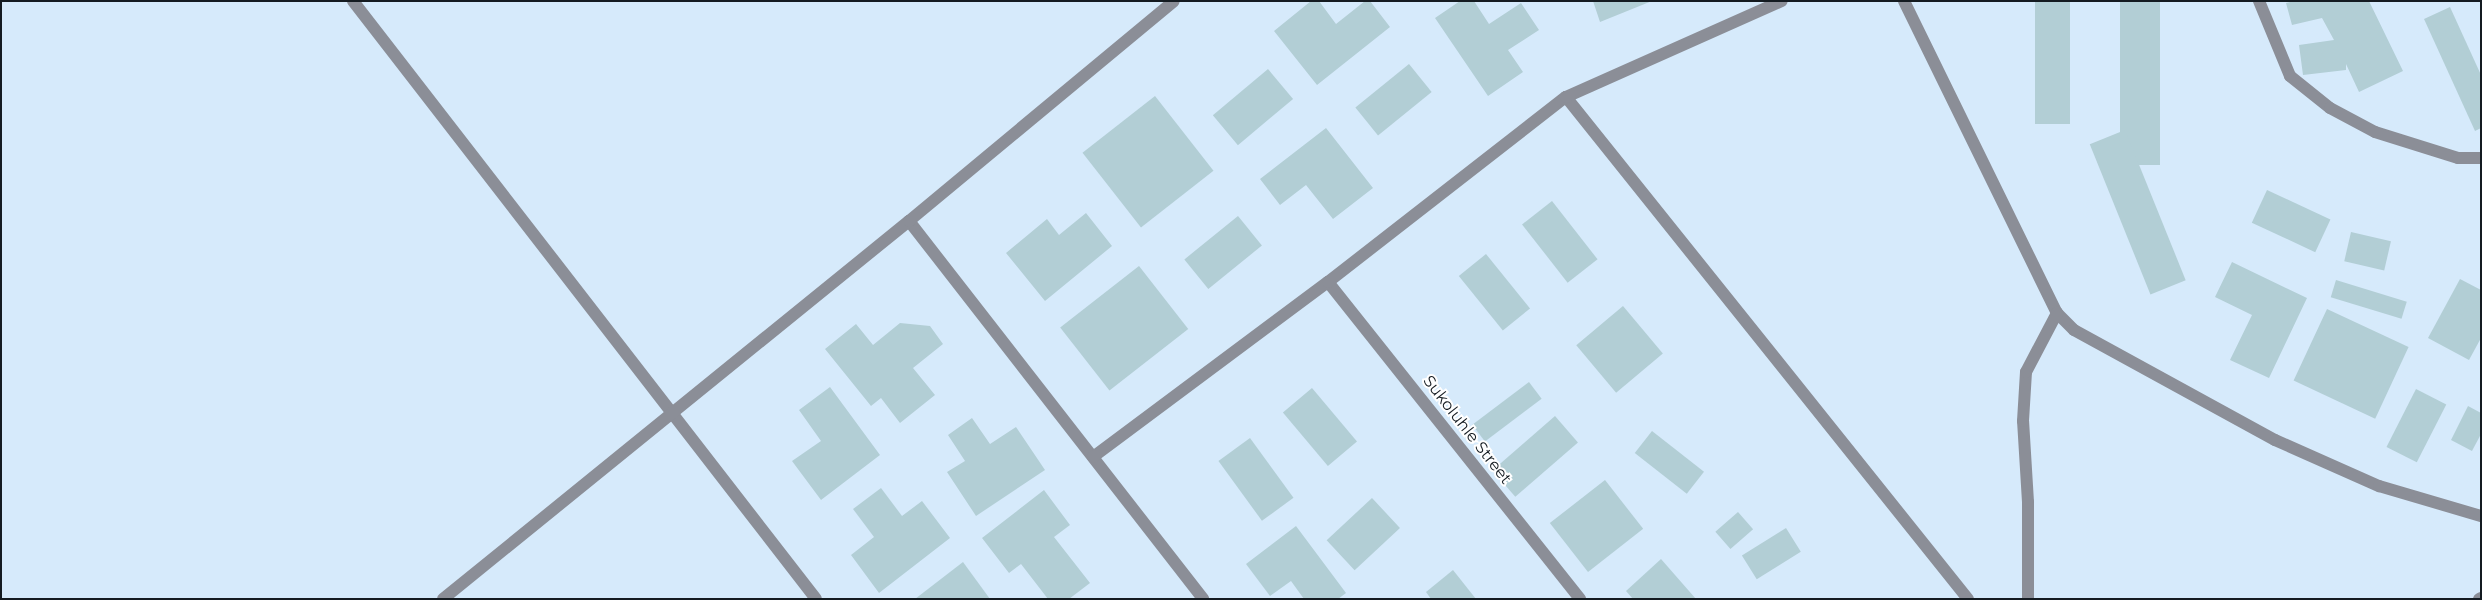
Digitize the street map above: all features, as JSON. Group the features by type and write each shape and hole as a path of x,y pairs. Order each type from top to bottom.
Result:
{"street":[{"path":"353,1 669,413 816,599"},
{"path":"443,599 669,413 910,221 1174,1"},
{"path":"1093,457 1328,282 1566,97 1782,1"},
{"path":"1904,1 2057,313 2074,330 2275,440 2379,486 2481,516"},
{"path":"2259,1 2290,76 2330,108 2375,132 2458,158 2481,158"},
{"path":"1566,97 1968,599"},
{"path":"910,221 1203,599"},
{"name":"Sukoluhle Street","path":"1328,282 1580,599"},
{"path":"2028,599 2023,421 2026,372 2057,313"}],"building":[{"path":"1311,1 1319,1 1336,24 1365,1 1370,1 1390,27 1317,85 1274,31"},
{"path":"1460,1 1474,1 1489,24 1521,3 1539,30 1508,50 1523,72 1488,96 1435,18"},
{"path":"1593,1 1652,1 1600,22"},
{"path":"2035,1 2070,1 2070,124 2035,124"},
{"path":"2120,1 2160,1 2160,165 2120,165"},
{"path":"2294,1 2369,1 2403,71 2359,92 2346,64 2346,70 2303,75 2299,45 2334,40 2322,18 2292,25 2286,3"},
{"path":"2450,7 2481,75 2481,128 2475,131 2424,19"},
{"path":"1409,64 1432,92 1378,135 1355,107"},
{"path":"1268,69 1293,99 1238,145 1213,115"},
{"path":"1155,96 1213,171 1141,228 1083,153"},
{"path":"1326,128 1373,188 1333,219 1306,185 1280,205 1260,179"},
{"path":"2125,130 2186,280 2150,294 2090,144"},
{"path":"2267,190 2330,220 2315,252 2252,223"},
{"path":"1552,201 1598,259 1568,283 1522,224"},
{"path":"1086,213 1112,246 1045,301 1006,253 1047,219 1059,235"},
{"path":"1238,216 1262,246 1208,289 1184,259"},
{"path":"2351,232 2391,241 2384,270 2344,261"},
{"path":"1486,254 1530,308 1503,330 1459,276"},
{"path":"2232,262 2307,298 2269,378 2230,360 2252,315 2215,297"},
{"path":"1139,266 1188,329 1109,391 1060,328"},
{"path":"2460,279 2481,290 2481,338 2469,360 2428,338"},
{"path":"2336,280 2407,302 2402,319 2331,297"},
{"path":"1623,306 1663,353 1616,393 1576,345"},
{"path":"2327,309 2409,347 2375,419 2294,381"},
{"path":"900,323 930,326 943,344 913,368 935,395 900,423 881,398 871,406 825,349 856,324 873,345"},
{"path":"1529,382 1542,399 1485,442 1472,425"},
{"path":"830,387 880,455 821,500 792,461 821,441 799,410"},
{"path":"1312,388 1357,442 1328,466 1283,412"},
{"path":"2416,389 2446,404 2417,462 2386,447"},
{"path":"2468,406 2481,413 2481,434 2472,451 2451,440"},
{"path":"1555,416 1578,442 1515,497 1492,470"},
{"path":"972,418 990,444 1016,427 1045,470 976,516 947,472 965,461 948,435"},
{"path":"1652,431 1704,472 1687,494 1635,453"},
{"path":"1250,438 1293,498 1262,521 1218,461"},
{"path":"1605,480 1643,529 1588,572 1550,523"},
{"path":"881,488 902,516 922,501 950,538 879,593 851,555 874,537 853,509"},
{"path":"1044,490 1070,525 1054,537 1090,583 1069,599 1048,599 1021,564 1009,573 982,538"},
{"path":"1372,498 1400,528 1355,570 1327,540"},
{"path":"1738,512 1753,529 1730,549 1715,532"},
{"path":"1296,526 1346,593 1338,599 1304,599 1291,581 1270,596 1246,564"},
{"path":"1786,528 1801,552 1757,579 1742,556"},
{"path":"1661,559 1696,599 1633,599 1626,591"},
{"path":"963,562 990,599 915,599"},
{"path":"1453,570 1476,599 1431,599 1426,592"}]}
